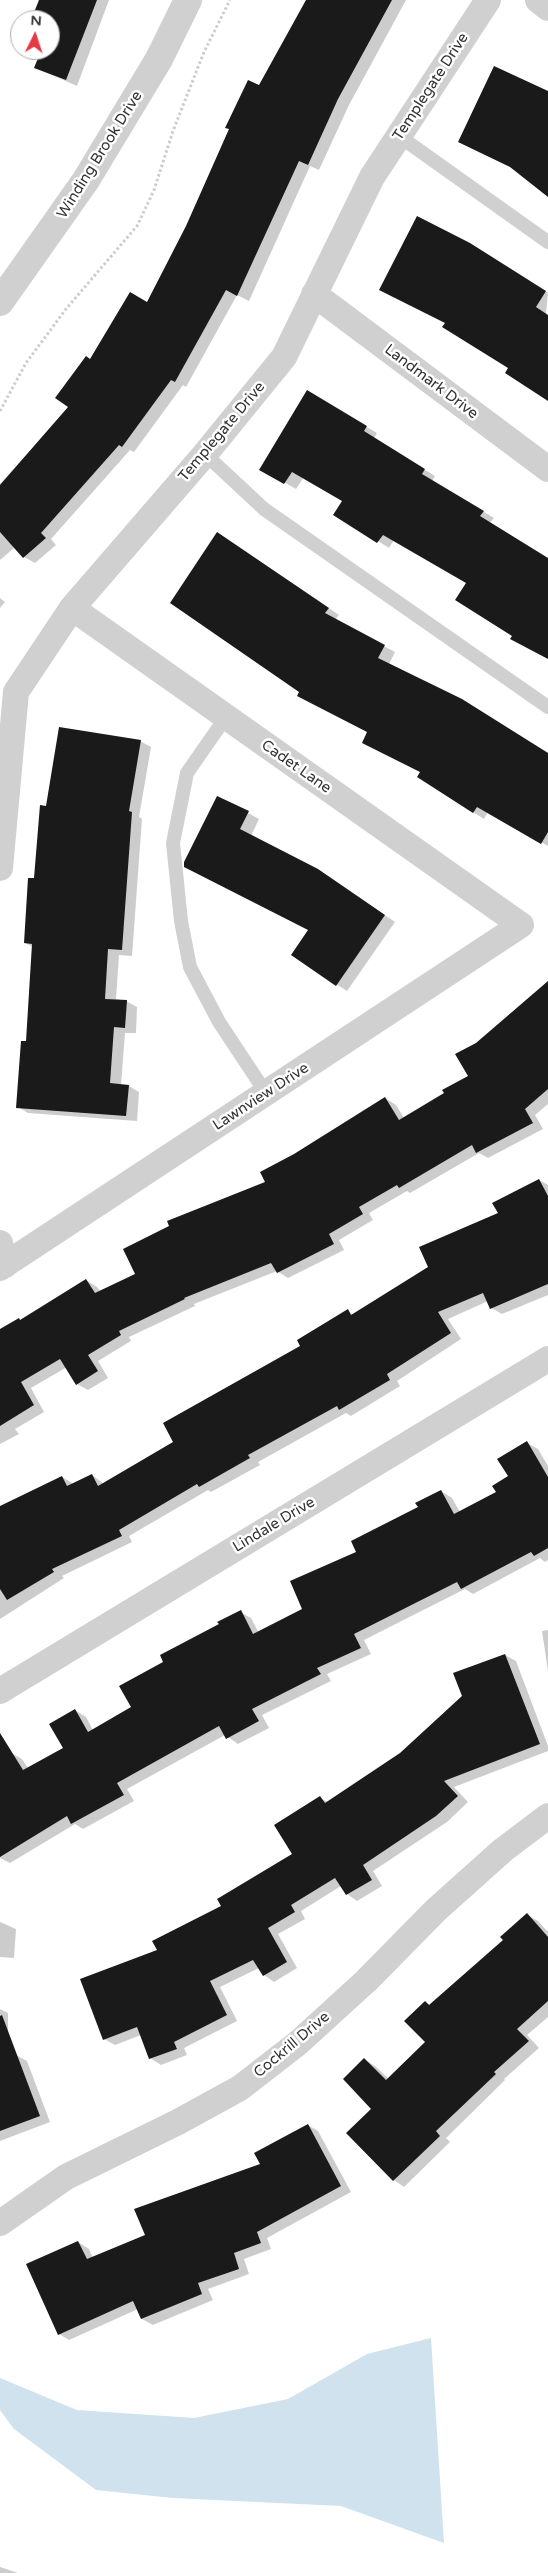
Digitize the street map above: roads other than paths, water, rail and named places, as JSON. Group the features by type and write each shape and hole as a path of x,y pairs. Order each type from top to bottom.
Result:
{"street":[{"name":"Winding Brook Drive","path":"0,302 86,180 159,59 188,0"},
{"name":"Templegate Drive","path":"0,860 16,692 72,608 205,454 284,357 372,177 488,0"},
{"path":"538,0 548,8"},
{"name":"Landmark Drive","path":"314,294 548,469"},
{"name":"Cadet Lane","path":"72,608 521,925"},
{"name":"Lawnview Drive","path":"2,1259 266,1093 521,925"},
{"name":"Lindale Drive","path":"0,1691 548,1359"},
{"name":"Cockrill Drive","path":"0,2223 66,2177 178,2122 240,2088 298,2043 366,1981 436,1910 502,1850 548,1816"}],"lane":[{"path":"398,136 548,242"},
{"path":"205,454 264,509 548,707"},
{"path":"226,717 187,774 173,843 181,921 190,967 219,1022 266,1093"}],"water":[{"path":"431,2338 444,2543 341,2506 173,2498 96,2490 14,2429 0,2410 0,2378 77,2410 194,2418 288,2399 367,2354"}]}
